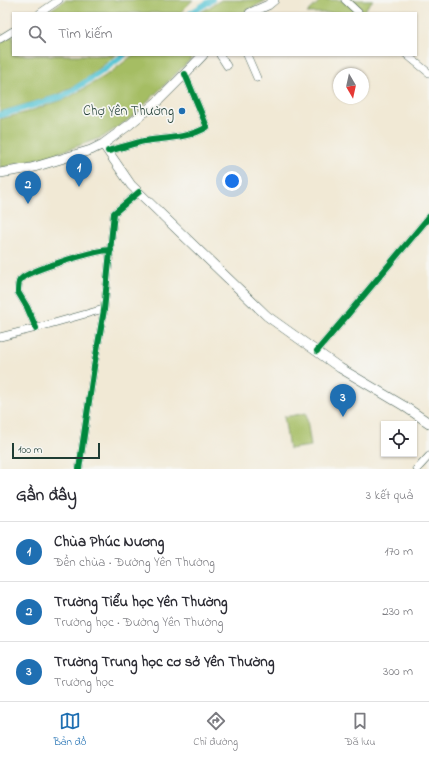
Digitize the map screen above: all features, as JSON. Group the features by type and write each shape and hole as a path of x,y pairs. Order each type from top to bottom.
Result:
{"main road":[{"path":"252,12 268,5 274,0"},
{"path":"0,173 31,168 91,150 105,148 158,101 202,56"},
{"path":"105,148 131,185 267,316 340,368 404,406 429,423"}],"street":[{"path":"41,12 58,0"},
{"path":"345,0 358,12"},
{"path":"0,39 12,32"},
{"path":"221,56 227,66"},
{"path":"247,56 257,78"},
{"path":"409,56 429,73"},
{"path":"105,148 184,135 203,130 207,127 186,74"},
{"path":"79,469 104,310 114,213 138,192"},
{"path":"317,351 429,217"},
{"path":"36,328 27,307 18,292 20,281 23,277 33,272 96,252 111,250"},
{"path":"0,337 87,313 104,310"},
{"path":"417,469 429,456"}],"green space":[{"path":"65,0 193,0 181,12 47,12"},
{"path":"221,0 267,0 244,12 202,12"},
{"path":"321,0 373,0 363,12 308,12"},
{"path":"12,36 12,56 115,56 82,82 57,95 0,112 0,42"},
{"path":"132,56 194,56 131,118 103,137 50,156 0,168 0,119 24,113 68,98 110,73"},
{"path":"306,413 311,446 289,449 284,417"}],"waterway":[{"path":"193,12 212,0"},
{"path":"0,115 64,96 123,56"}],"cycle path":[{"path":"108,151 144,141 185,135 200,131 207,127 185,74"},
{"path":"79,469 104,310 114,213 139,192"},
{"path":"317,351 429,217"},
{"path":"36,328 27,307 18,292 18,284 20,280 24,276 33,272 79,256 111,250"}],"place":[{"name":"Chợ Yên Thường","path":"182,111"},
{"name":"Chùa Phúc Nương","path":"79,187"},
{"name":"Trường Tiểu học Yên Thường","path":"28,204"},
{"name":"Trường Trung học cơ sở Yên Thường","path":"343,417"}]}
